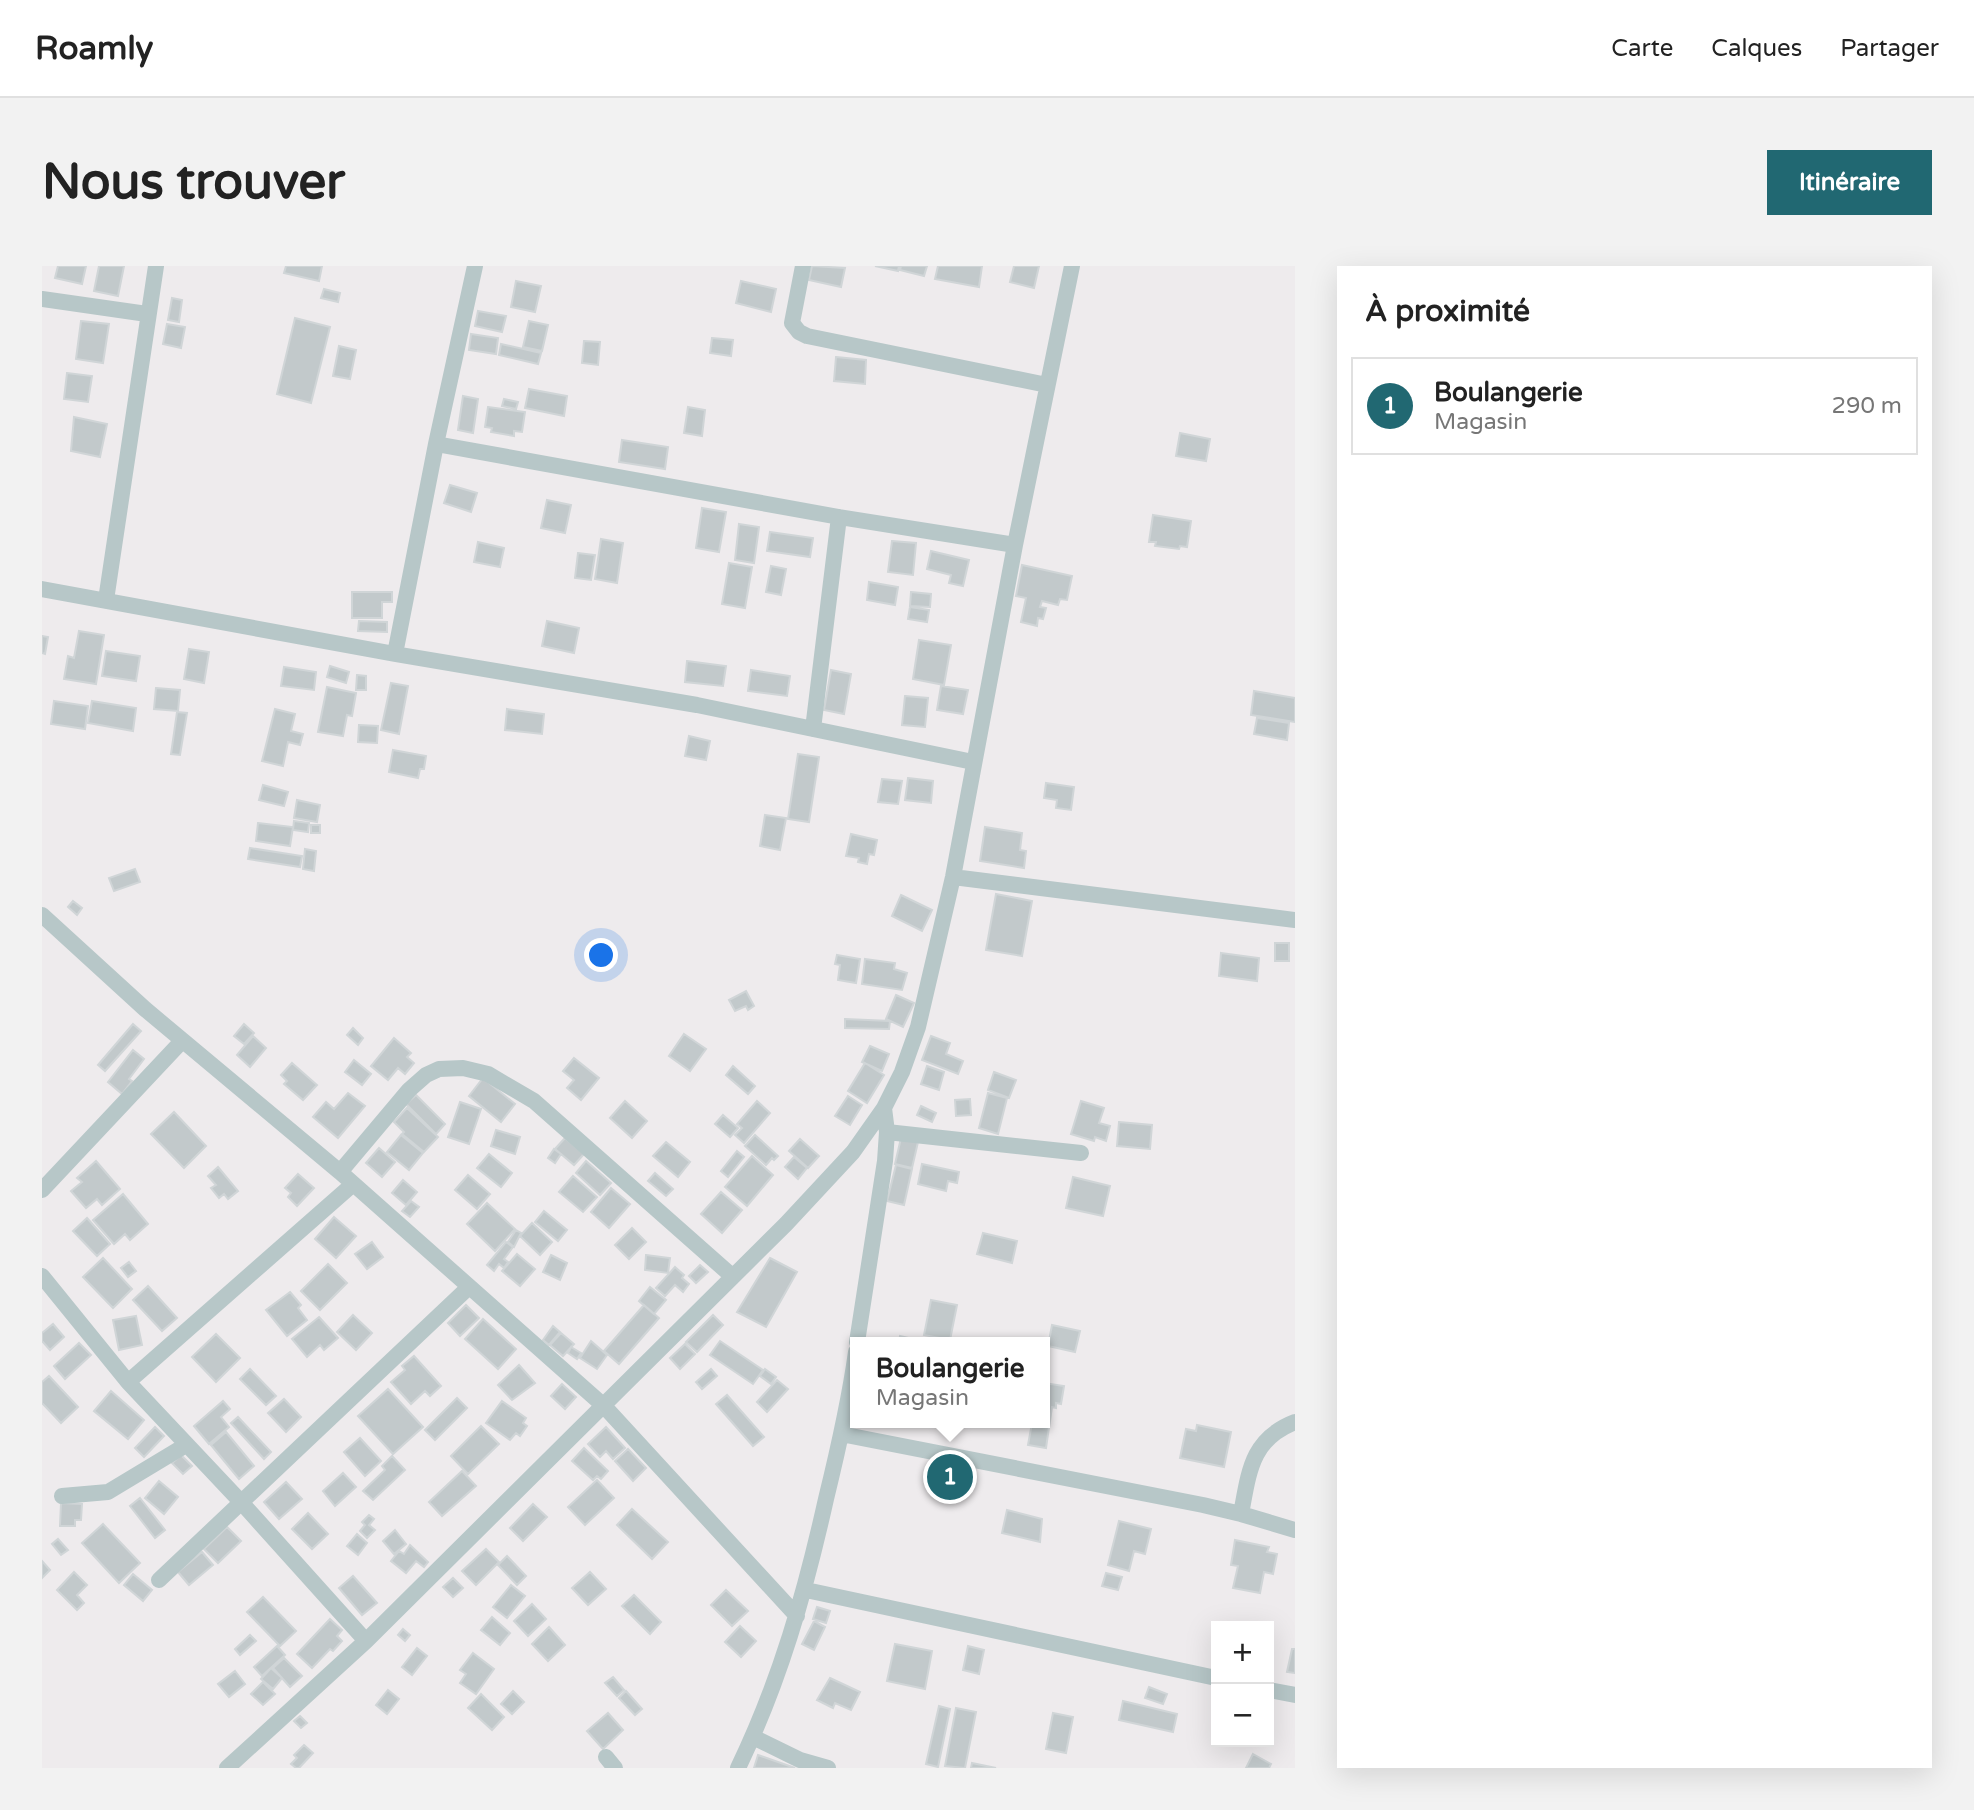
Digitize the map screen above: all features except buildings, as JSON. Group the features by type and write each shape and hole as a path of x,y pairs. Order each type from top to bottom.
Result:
{"street":[{"path":"106,600 156,266"},
{"path":"395,654 436,444 475,266"},
{"path":"803,266 792,324 807,336 1047,385"},
{"path":"227,1768 366,1640 786,1224 853,1152 884,1108 902,1072 918,1027 953,877 1015,545 1072,266"},
{"path":"42,299 147,314"},
{"path":"436,444 839,517 1015,545"},
{"path":"813,729 839,517"},
{"path":"42,589 395,654 697,705 973,762"},
{"path":"953,877 1295,920"},
{"path":"42,915 182,1041 340,1172 604,1406 797,1616"},
{"path":"42,1190 182,1041"},
{"path":"340,1172 409,1090 426,1075 439,1069 463,1068 488,1074 534,1101 732,1276"},
{"path":"858,1337 881,1185 887,1132 884,1108"},
{"path":"887,1132 1082,1153"},
{"path":"128,1382 352,1185"},
{"path":"42,1276 128,1382 366,1640"},
{"path":"159,1580 469,1287"},
{"path":"738,1768 753,1737 806,1590 850,1385"},
{"path":"1241,1514 1249,1471 1258,1449 1268,1436 1295,1422"},
{"path":"841,1434 1241,1514 1295,1530"},
{"path":"62,1496 108,1492 186,1445"},
{"path":"806,1590 1211,1677"},
{"path":"1274,1690 1295,1695"},
{"path":"753,1737 800,1759 828,1768"}],"place":[{"name":"Boulangerie","path":"950,1477"}]}
